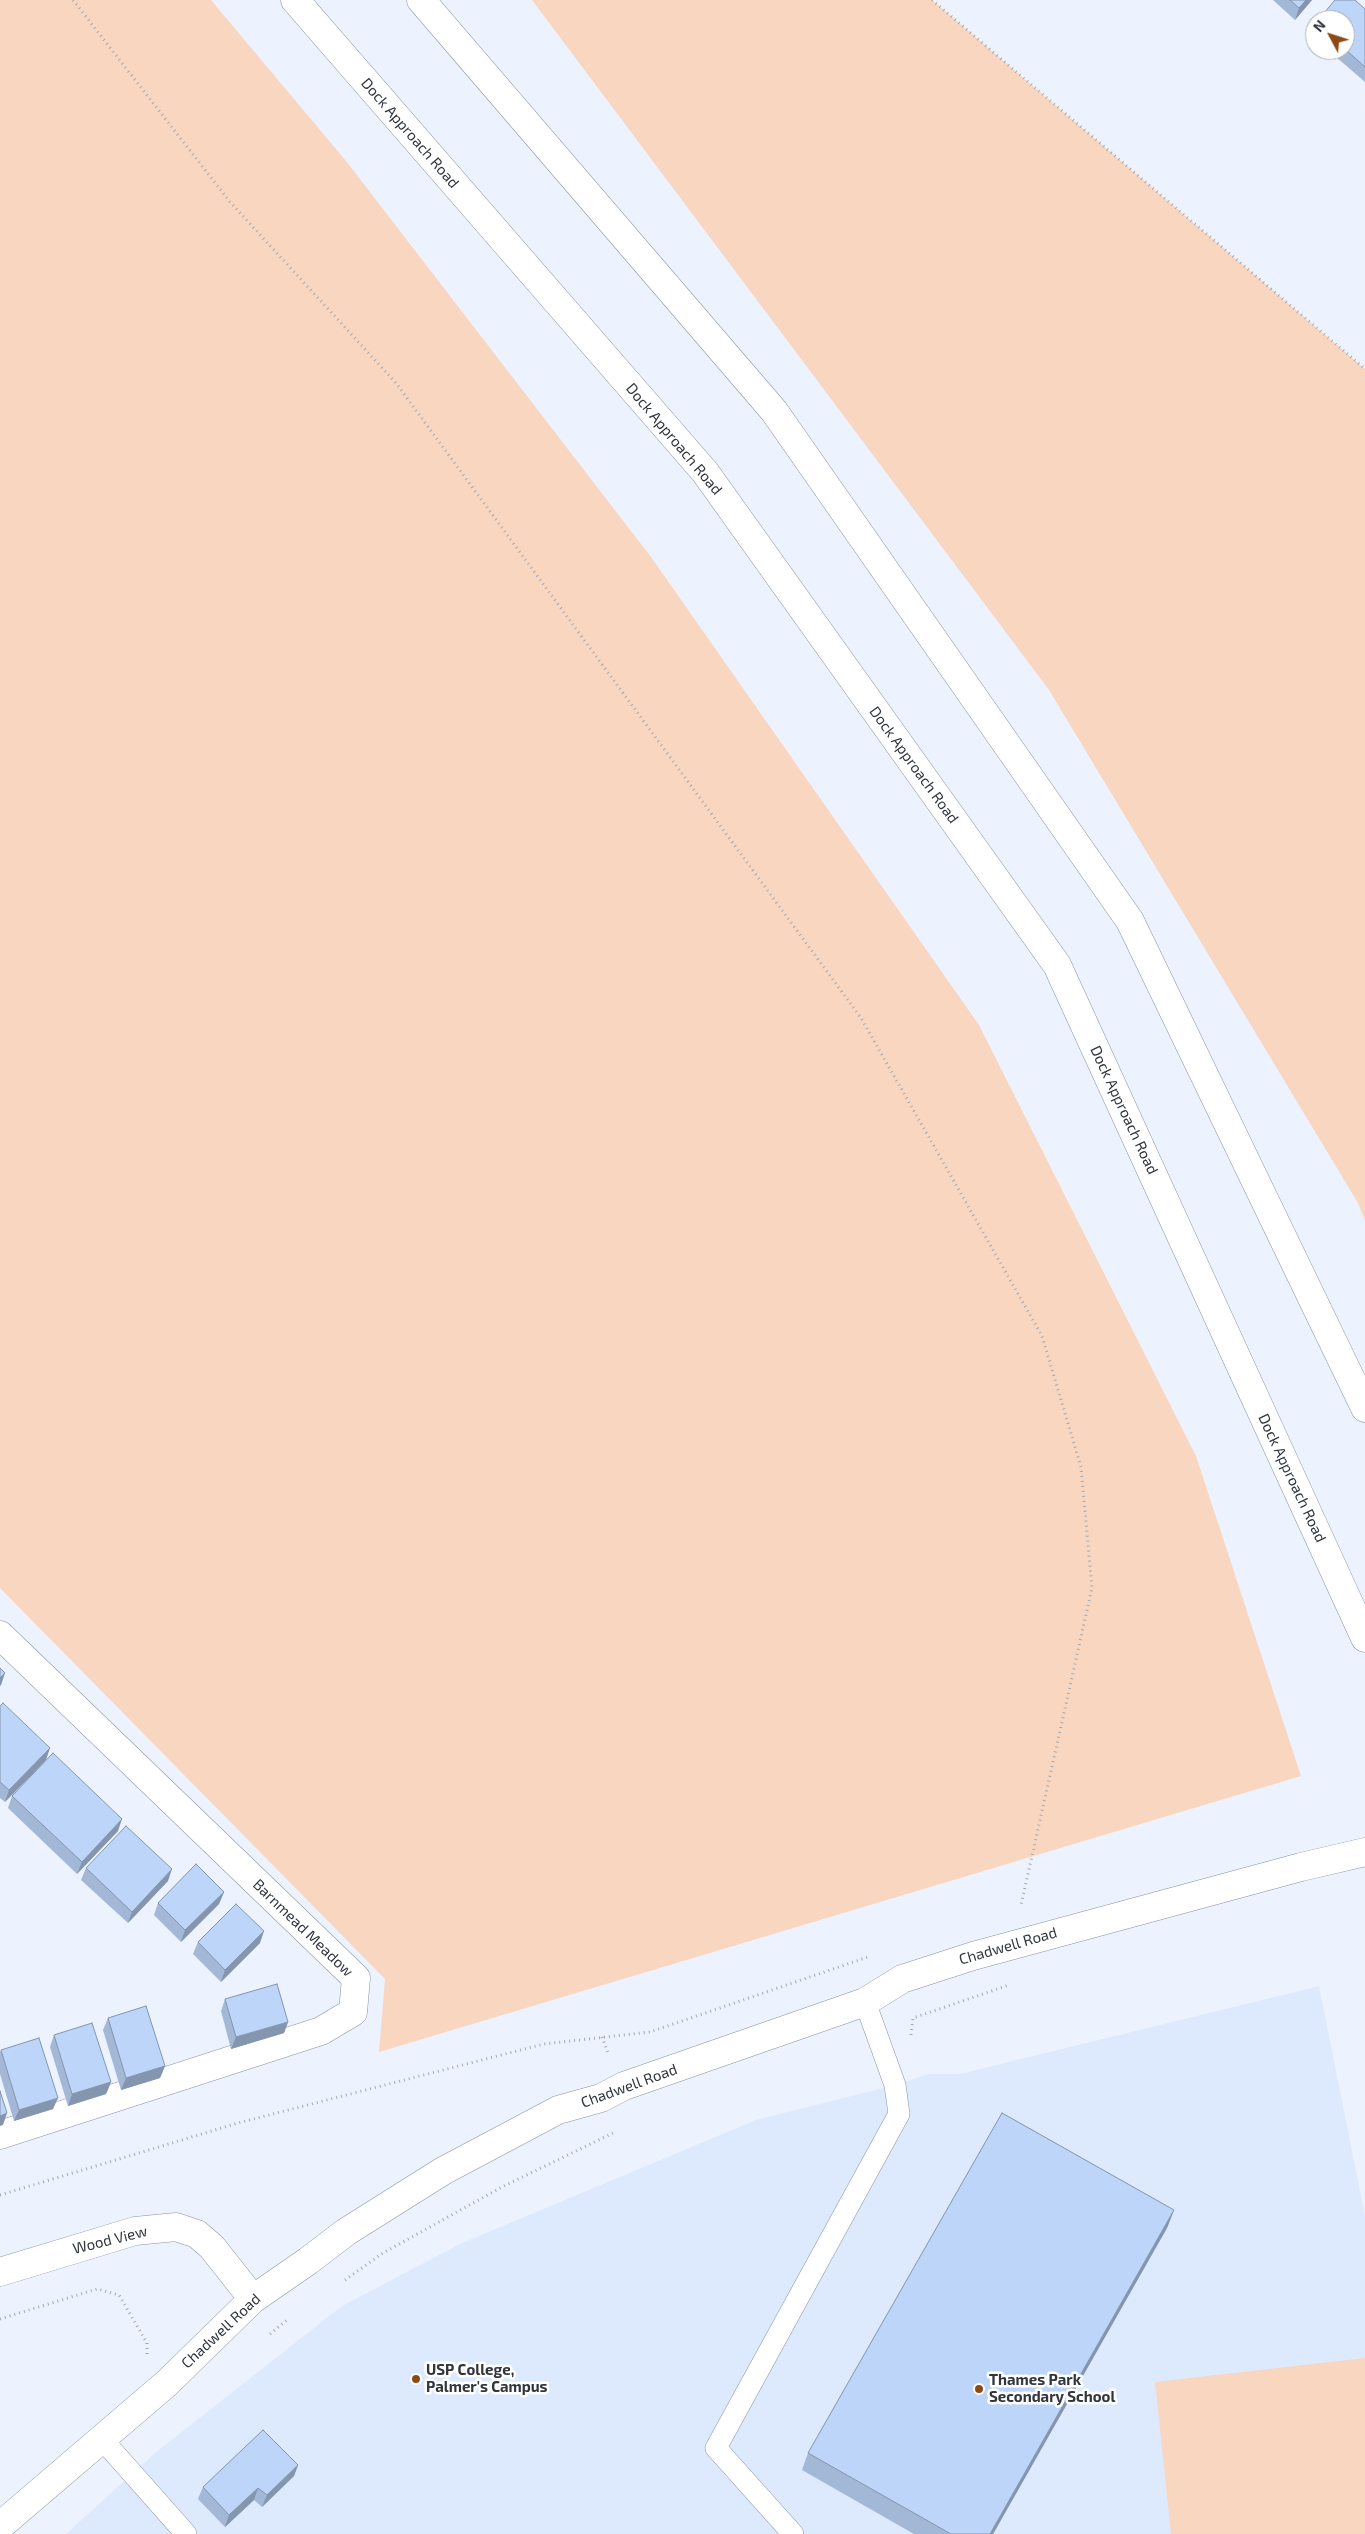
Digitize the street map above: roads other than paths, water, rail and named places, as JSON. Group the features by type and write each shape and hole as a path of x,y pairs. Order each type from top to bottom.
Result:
{"main road":[{"name":"Dock Approach Road","path":"295,0 705,472 1057,965 1365,1638"},
{"path":"421,0 774,410 1130,921 1365,1408"},
{"name":"Barnmead Meadow","path":"0,1636 356,1978 353,2012 321,2031 0,2135"},
{"name":"Chadwell Road","path":"0,2526 167,2383 253,2299 346,2232 435,2176 558,2110 601,2098 624,2086 865,2002 902,1979 973,1956 1302,1866 1365,1852"},
{"name":"Wood View","path":"0,2272 135,2231 176,2227 196,2234 212,2248 253,2299"}],"lane":[{"path":"793,2534 716,2448 899,2114 895,2085 865,2002"},
{"path":"102,2438 186,2534"}],"place":[{"name":"USP College, Palmer's Campus","path":"416,2379"},
{"name":"Thames Park Secondary School","path":"979,2389"}]}
